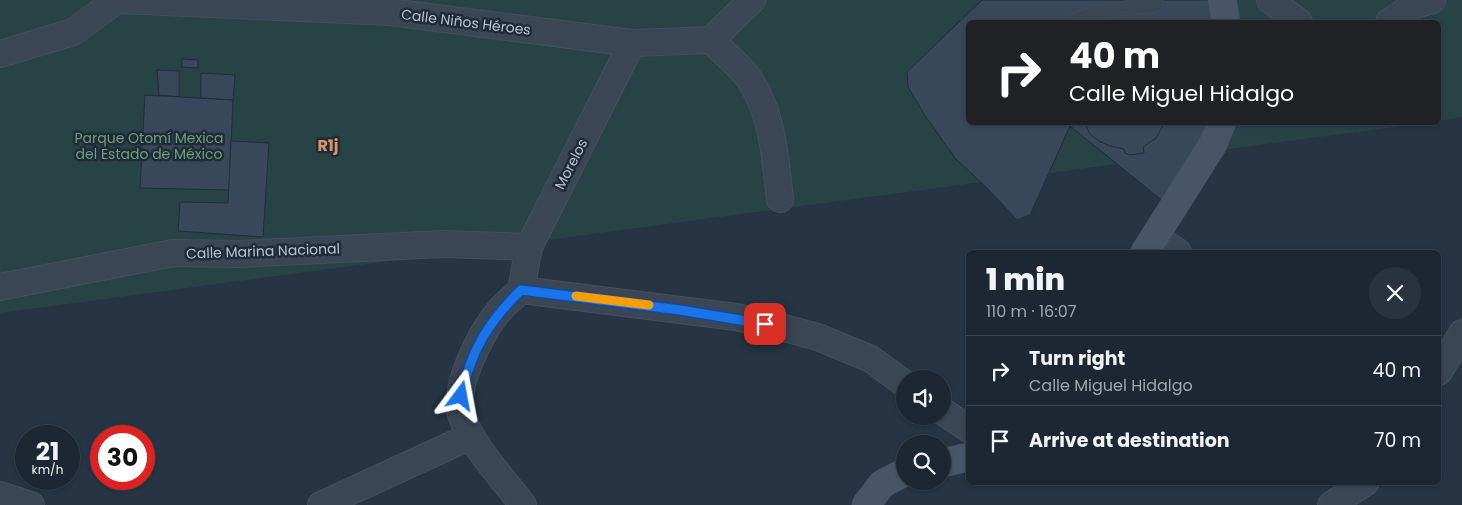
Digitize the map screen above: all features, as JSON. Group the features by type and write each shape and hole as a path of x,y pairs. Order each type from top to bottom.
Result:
{"main road":[{"path":"1222,0 1226,20"},
{"path":"1151,244 1213,144 1221,125"},
{"path":"951,461 966,458"},
{"path":"866,505 882,484 896,477"}],"street":[{"name":"Calle Niños Héroes","path":"118,0 390,12 632,43"},
{"path":"0,54 73,32 118,0"},
{"path":"632,43 711,40 752,0"},
{"path":"1270,0 1296,20"},
{"path":"1391,20 1415,5 1432,0"},
{"path":"711,40 746,76 759,97 774,149 780,199"},
{"name":"Morelos","path":"521,290 529,247 632,43"},
{"name":"Calle Marina Nacional","path":"0,287 173,253 240,254 443,244 529,247"},
{"path":"1151,244 1171,250"},
{"path":"523,505 471,436 461,415 461,396 466,373 476,348 499,311 521,290 736,317 780,327 818,337 871,359 896,377"},
{"path":"1441,369 1462,334"},
{"path":"951,417 966,427"},
{"path":"321,505 471,436"},
{"path":"1330,505 1344,485"},
{"path":"1330,505 1361,485"},
{"path":"0,495 31,505"}],"lane":[{"path":"1078,20 1116,10 1154,5 1156,0"}],"green space":[{"name":"Parque Otomí Mexica del Estado de México","path":"0,0 1462,0 1462,117 1441,121 1441,20 966,20 966,125 1409,125 0,313"}],"building":[{"path":"982,0 1208,0 1213,20 966,20 966,125 1209,125 1164,202 1070,126 1030,215 1017,220 955,158 926,117 908,87 907,72"},
{"path":"182,59 198,60 198,68 182,67"},
{"path":"157,70 179,71 179,97 159,95"},
{"path":"201,73 235,75 233,100 201,98"},
{"path":"145,95 233,100 229,190 140,188"},
{"path":"1086,125 1163,125 1156,138 1143,147 1144,153 1130,155 1125,153 1124,149 1110,146 1090,134"},
{"path":"231,141 269,143 263,237 178,231 180,202 228,203"}],"slow traffic":[{"path":"576,296 649,305"}],"district":[{"name":"R1j","path":"328,145"}],"route":[{"path":"461,396 466,373 476,348 499,311 521,290 736,317 765,324"}]}
